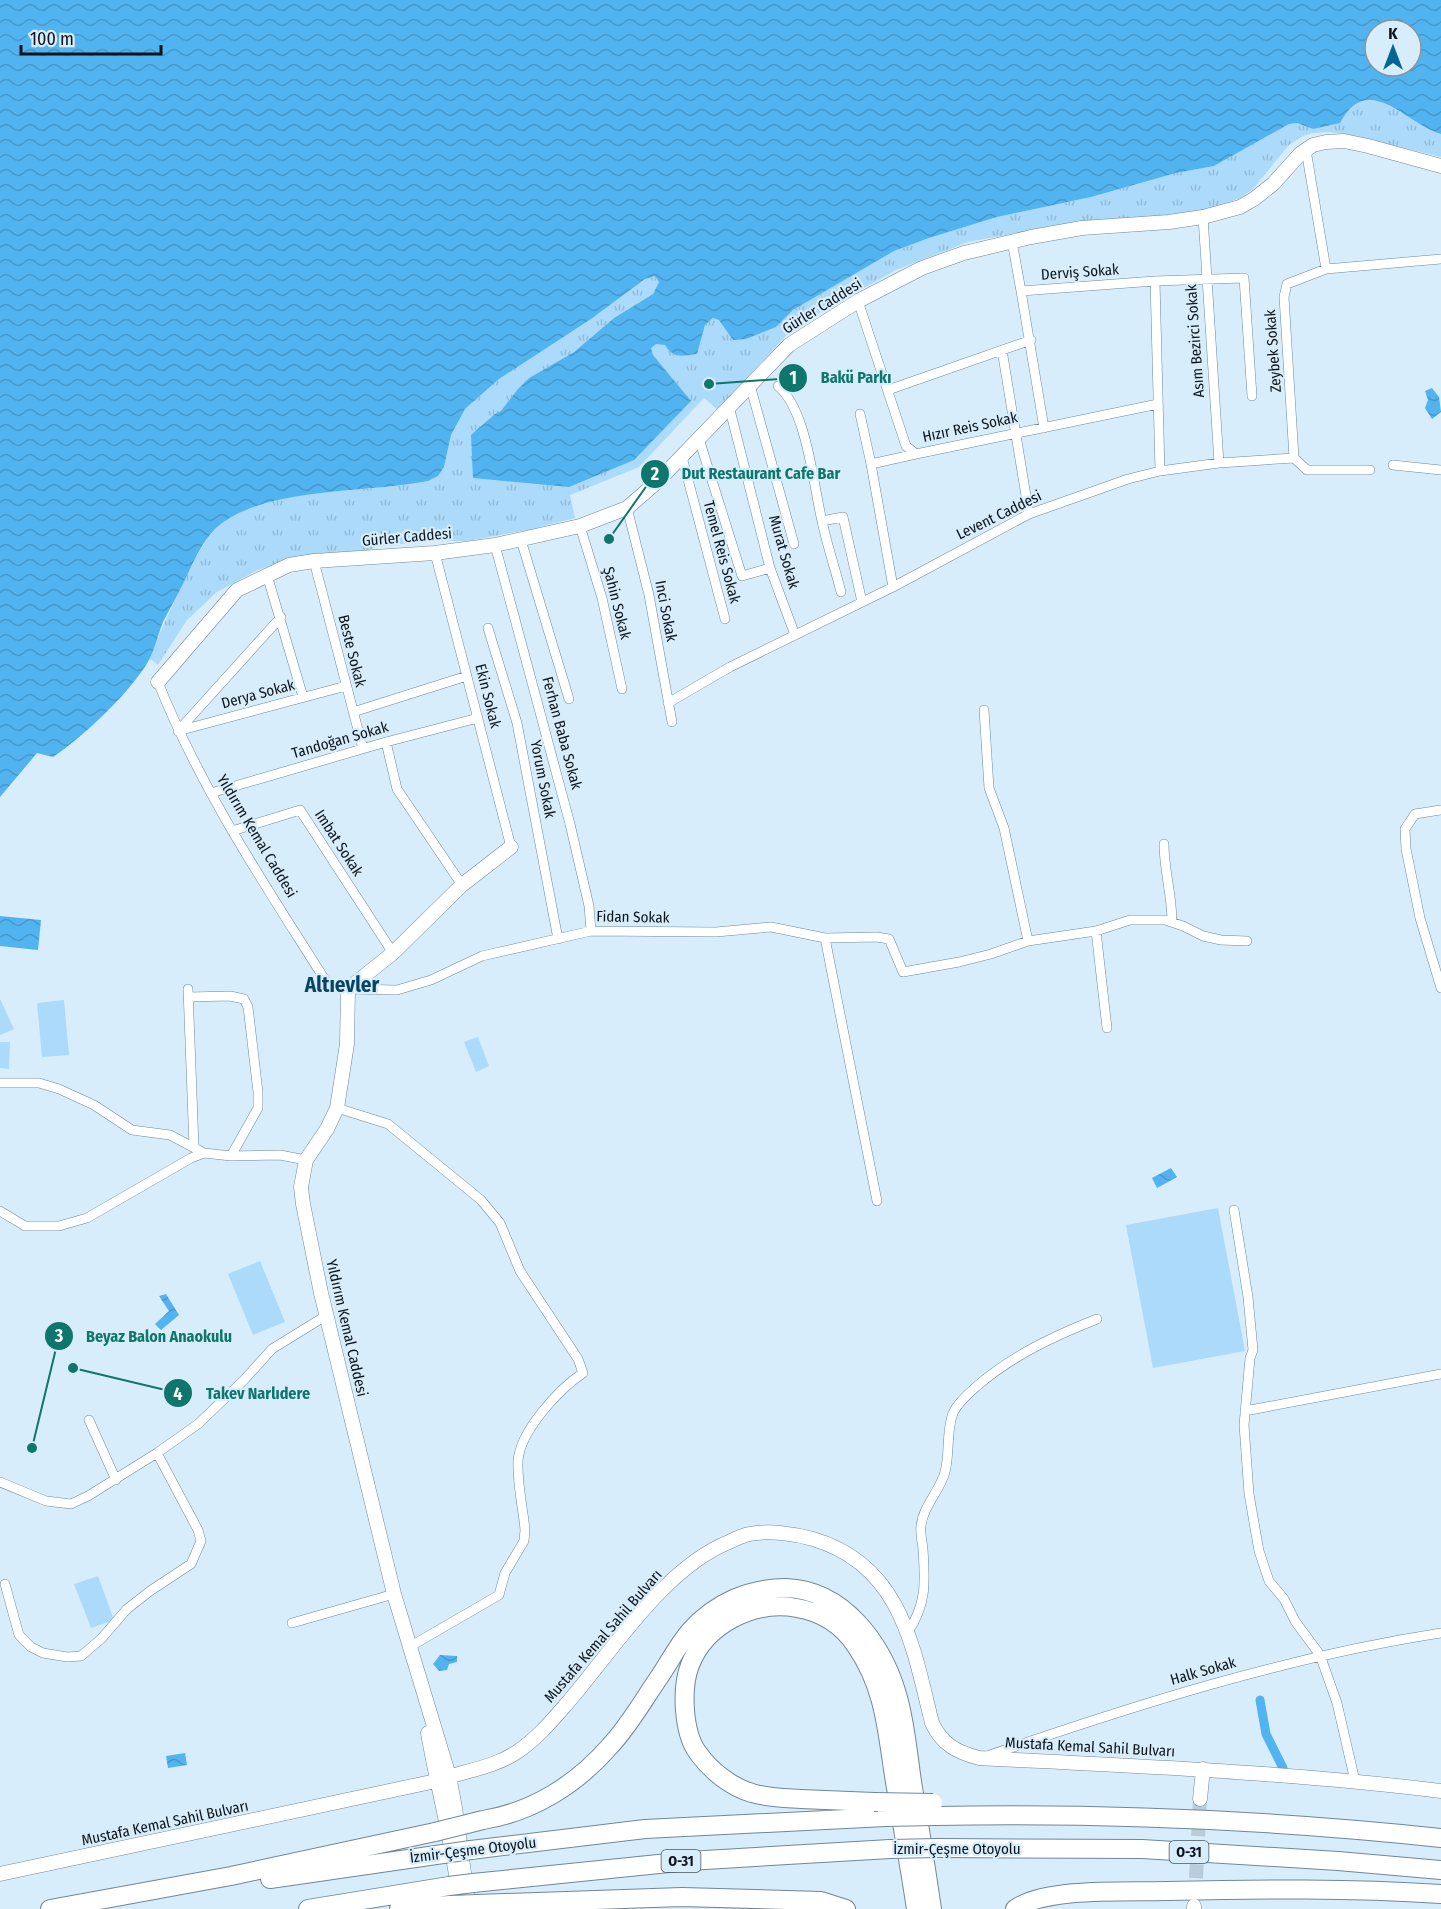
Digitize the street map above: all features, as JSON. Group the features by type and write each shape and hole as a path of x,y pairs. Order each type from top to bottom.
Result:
{"highway":[{"path":"50,1909 242,1873 435,1832 522,1809 541,1801 560,1790 611,1746 690,1631 721,1605 744,1594 772,1588 793,1589 821,1596 844,1610 862,1627 879,1651 897,1693 903,1717 932,1909"},
{"path":"879,1809 752,1793 733,1785 714,1771 697,1752 688,1729 684,1706 689,1666 699,1648 716,1630 737,1615 760,1607 781,1605 827,1618 843,1630 867,1664 883,1701 916,1909"},
{"name":"O-31","path":"879,1809 1208,1819 1347,1828 1441,1838"},
{"name":"İzmir-Çeşme Otoyolu","path":"64,1909 471,1850 645,1829 879,1809"},
{"name":"İzmir-Çeşme Otoyolu","path":"308,1909 473,1883 688,1861 890,1849 1142,1849 1441,1870"},
{"path":"1015,1909 1048,1897 1090,1893 1339,1890 1441,1894"},
{"path":"399,1909 682,1897 821,1901 846,1909"}],"street":[{"name":"Gürler Caddesi","path":"158,682 237,590 289,565 314,561 435,553 495,545 580,526 627,508 682,457 789,345 858,301 937,262 1012,241 1082,228 1168,222 1203,217 1240,207 1274,184 1306,150 1313,145 1326,142 1344,141 1441,166"},
{"path":"1306,150 1326,269 1441,260"},
{"name":"Asım Bezirci Sokak","path":"1203,217 1219,463"},
{"name":"Derviş Sokak","path":"1012,241 1021,291 1155,281 1244,278 1252,396"},
{"name":"Zeybek Sokak","path":"1294,458 1284,297 1287,284 1326,269"},
{"path":"1155,281 1160,471"},
{"path":"1021,291 1044,428"},
{"name":"Hızır Reis Sokak","path":"858,301 906,446 916,454 1158,404"},
{"path":"888,390 1031,340"},
{"path":"1002,350 1014,434 1029,514"},
{"path":"750,385 794,544"},
{"path":"778,386 784,391 801,423 822,521 841,592"},
{"name":"Murat Sokak","path":"729,406 770,568 795,635"},
{"path":"860,414 893,587"},
{"path":"699,439 742,576 770,568"},
{"path":"871,464 916,454"},
{"name":"Temel Reis Sokak","path":"682,457 724,619"},
{"name":"Levent Caddesi","path":"668,703 730,667 893,587 1029,514 1128,479 1160,471 1219,463 1294,458 1307,470 1370,470"},
{"path":"1393,465 1441,470"},
{"name":"Inci Sokak","path":"627,508 649,595 672,722"},
{"path":"822,521 843,517 862,602"},
{"name":"Şahin Sokak","path":"580,526 602,598 622,689"},
{"path":"521,540 569,699"},
{"name":"Ferhan Baba Sokak","path":"495,545 570,824 589,906 591,931"},
{"name":"Ekin Sokak","path":"435,553 511,847"},
{"name":"Beste Sokak","path":"314,561 363,749"},
{"path":"267,574 303,697"},
{"path":"178,731 281,617"},
{"name":"Yorum Sokak","path":"488,628 517,723 558,939"},
{"path":"352,712 466,676"},
{"name":"Yıldırım Kemal Caddesi","path":"158,682 178,731 232,831 327,983 348,989 347,1044 337,1108 327,1129 306,1160 301,1187 303,1204 327,1315 394,1594 411,1646 442,1779 457,1820 464,1907"},
{"name":"Derya Sokak","path":"178,731 346,686"},
{"path":"984,710 989,788 1004,828 1028,940 1096,931 1130,920 1146,918 1172,922 1203,936 1221,940 1247,940"},
{"name":"Tandoğan Sokak","path":"211,793 478,718"},
{"path":"386,742 397,789 462,885"},
{"name":"Imbat Sokak","path":"232,831 300,810 393,952"},
{"path":"1441,810 1415,814 1405,829 1406,849 1420,918 1441,988"},
{"path":"1164,844 1164,863 1172,905 1172,922"},
{"path":"348,989 393,952 462,885 511,847"},
{"name":"Fidan Sokak","path":"348,989 397,990 431,980 482,956 591,931 716,932 771,927 825,938 877,937 889,939 903,972 981,957 1028,940"},
{"path":"1096,931 1107,1028"},
{"path":"825,938 877,1201"},
{"path":"194,1148 189,993 244,999 248,1007 258,1108 231,1156"},
{"path":"0,1083 39,1083 59,1089 94,1105 132,1130 170,1135 204,1153 231,1156 280,1155 306,1160"},
{"path":"337,1108 388,1124 481,1200 500,1223 520,1271 578,1359 583,1373 569,1382 545,1406 526,1439 518,1459 525,1530 524,1541 505,1573 498,1595 411,1646"},
{"path":"0,1211 25,1226 59,1226 87,1218 191,1158 204,1153"},
{"path":"1234,1210 1248,1297 1253,1350 1250,1358 1244,1425 1249,1494 1259,1551 1269,1581 1284,1599 1295,1621 1320,1656 1337,1703 1355,1781"},
{"path":"0,1482 46,1501 71,1504 88,1496 157,1454 198,1424 244,1380 272,1349 327,1315"},
{"path":"908,1632 921,1607 925,1589 921,1526 926,1508 936,1493 946,1470 953,1413 962,1400 994,1371 1062,1333 1097,1319"},
{"path":"1245,1411 1441,1374"},
{"path":"89,1420 116,1480"},
{"path":"4,1584 19,1635 31,1647 43,1653 67,1657 81,1656 101,1639 127,1609 191,1564 201,1541 198,1530 157,1454"},
{"name":"Mustafa Kemal Sahil Bulvarı","path":"0,1874 442,1779 502,1760 530,1742 576,1694 651,1602 686,1568 717,1547 750,1533 792,1533 824,1543 858,1560 885,1587 908,1632 936,1733 947,1745 979,1758 1203,1769 1355,1781 1441,1791"},
{"path":"292,1623 394,1594"},
{"name":"Halk Sokak","path":"979,1758 1258,1670 1441,1633"},
{"path":"1200,1799 1203,1769"}],"green space":[{"path":"1367,100 1380,101 1441,134 1441,157 1351,135 1313,133 1289,145 1252,190 1240,198 1202,213 1173,217 1077,222 968,242 896,270 794,327 718,410 704,398 639,467 570,495 575,518 528,530 467,541 433,541 380,546 364,551 301,556 258,570 217,592 187,620 158,665 150,659 171,609 198,555 207,539 227,519 246,509 270,501 324,492 405,485 428,481 438,476 444,467 451,435 465,409 499,379 591,319 645,279 655,276 659,282 653,294 614,318 574,352 529,378 501,412 495,414 690,401 653,355 651,348 656,343 665,345 675,355 696,354 705,325 713,318 719,319 733,340 776,327 793,310 894,251 997,217 1091,197 1176,173 1214,166 1289,124 1297,123 1313,129 1346,112 1356,103"},
{"path":"0,999 14,1029 0,1035"},
{"path":"64,1000 69,1055 42,1057 37,1003"},
{"path":"478,1037 489,1066 476,1072 464,1042"},
{"path":"0,1042 10,1042 9,1069 0,1068"},
{"path":"1218,1208 1245,1351 1153,1368 1126,1225"},
{"path":"260,1261 285,1322 253,1335 228,1274"},
{"path":"98,1576 114,1620 91,1628 74,1584"}],"water":[{"path":"0,0 1441,0 1441,134 1388,105 1375,101 1363,101 1351,108 1340,123 1313,129 1297,123 1289,124 1214,166 1176,173 1091,197 997,217 929,238 894,251 793,310 776,327 746,339 733,340 719,320 713,318 705,325 697,354 678,356 671,353 665,345 656,344 651,348 653,355 691,401 634,460 569,487 473,478 471,435 501,411 529,378 574,352 614,318 653,294 659,282 655,276 645,279 591,319 499,379 465,409 451,435 444,467 438,476 428,481 405,485 298,496 272,501 249,509 220,525 200,549 163,622 149,660 131,686 92,726 53,757 37,753 0,797"},
{"path":"1432,388 1439,397 1441,412 1432,419 1425,408 1428,400 1425,391"},
{"path":"0,916 41,920 38,950 0,946"},
{"path":"1171,1168 1177,1177 1157,1188 1152,1178"},
{"path":"166,1294 179,1315 161,1330 155,1324 169,1311 159,1296"},
{"path":"440,1655 457,1656 457,1662 449,1664 447,1670 439,1671 433,1664"},
{"path":"185,1753 187,1765 168,1768 166,1756"}],"waterway":[{"path":"1260,1700 1266,1734 1283,1768"}],"tunnel":[{"path":"1195,1899 1200,1799"}],"place":[{"name":"Bakü Parkı","path":"709,384"},
{"name":"Dut Restaurant Cafe Bar","path":"609,539"},
{"name":"Takev Narlıdere","path":"73,1368"},
{"name":"Beyaz Balon Anaokulu","path":"32,1448"}],"district":[{"name":"Altıevler","path":"342,985"}]}
